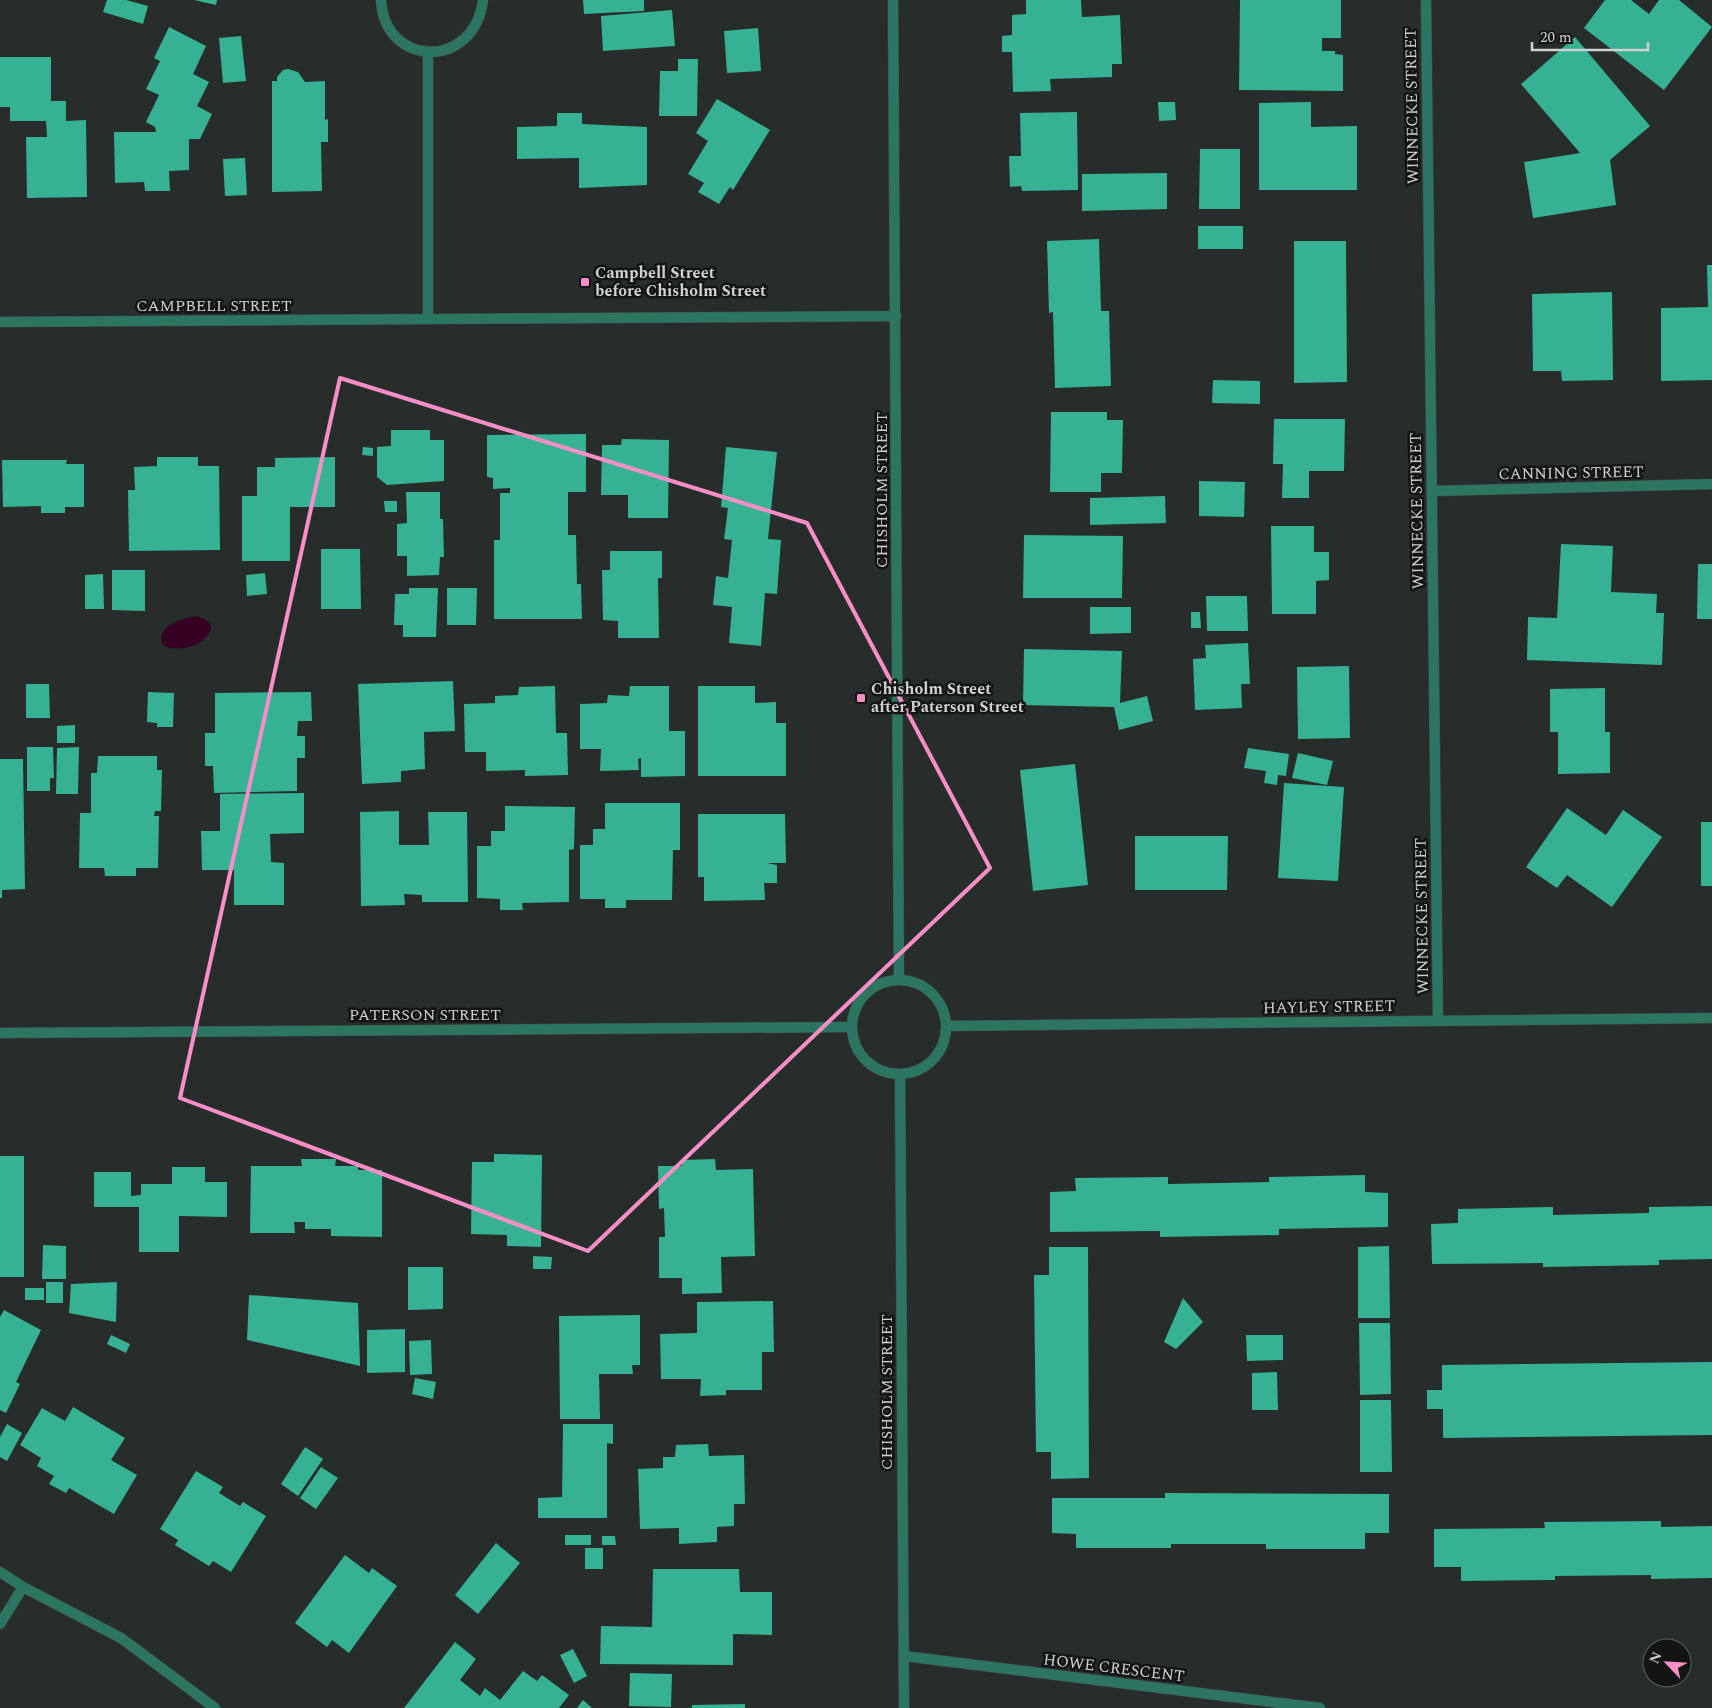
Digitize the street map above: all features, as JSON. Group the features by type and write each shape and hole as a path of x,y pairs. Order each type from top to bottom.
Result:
{"street":[{"path":"381,0 382,11 388,27 399,40 413,48 428,52 446,50 462,42 474,31 481,15 483,0"},
{"name":"CHISHOLM STREET","path":"893,0 899,980"},
{"name":"WINNECKE STREET","path":"1426,0 1438,1021"},
{"path":"428,52 428,319"},
{"name":"CAMPBELL STREET","path":"0,322 896,316"},
{"name":"CANNING STREET","path":"1432,491 1712,484"},
{"path":"899,980 913,982 927,988 937,999 944,1012 947,1026 945,1041 938,1054 928,1065 915,1072 900,1075 886,1074 860,1056 853,1042 851,1027 854,1013 860,1000 870,988 884,982 899,980"},
{"name":"HAYLEY STREET","path":"947,1026 1712,1018"},
{"name":"PATERSON STREET","path":"0,1033 851,1027"},
{"name":"CHISHOLM STREET","path":"900,1075 904,1708"},
{"path":"0,1572 23,1587 121,1638 215,1708"},
{"path":"0,1624 23,1587"},
{"name":"HOWE CRESCENT","path":"904,1656 1320,1708"}],"highlighted area":[{"path":"340,378 807,523 990,868 588,1251 180,1098"}],"shaded area":[{"path":"197,616 209,622 211,628 204,639 184,648 169,648 163,645 161,638 170,625 180,620"}],"building":[{"path":"107,0 126,0 148,6 143,24 103,12"},
{"path":"194,0 217,0 216,5"},
{"path":"583,0 644,0 644,11 584,14"},
{"path":"1026,0 1081,0 1082,17 1120,15 1122,64 1112,64 1112,77 1050,79 1051,91 1013,92 1012,52 1002,52 1002,36 1012,35 1012,15 1026,14"},
{"path":"1240,0 1341,0 1341,38 1322,38 1322,51 1335,51 1335,54 1343,55 1343,91 1239,90"},
{"path":"1605,0 1631,0 1649,14 1659,0 1679,0 1712,27 1664,90 1584,28"},
{"path":"672,10 675,46 603,51 601,16"},
{"path":"169,27 206,46 193,74 209,82 197,106 212,114 200,139 189,139 189,170 169,171 170,191 145,191 144,182 115,183 114,132 156,132 155,127 146,122 159,95 146,89 160,61 154,58"},
{"path":"758,28 761,71 727,73 724,31"},
{"path":"241,36 246,81 223,83 219,38"},
{"path":"1575,37 1650,126 1610,160 1616,205 1533,218 1524,162 1580,153 1521,84"},
{"path":"0,57 51,57 51,101 66,101 66,121 86,120 87,197 27,198 26,137 47,137 46,121 10,121 10,107 0,107"},
{"path":"678,59 698,59 697,116 659,116 660,71 678,71"},
{"path":"288,69 298,72 305,82 325,81 325,120 328,119 328,142 321,142 322,191 272,192 272,81 277,81 277,77 283,70"},
{"path":"717,99 770,130 733,190 730,187 719,204 698,192 704,183 688,174 708,141 696,133"},
{"path":"1158,102 1175,102 1176,120 1159,121"},
{"path":"1311,102 1311,127 1357,126 1357,190 1259,190 1259,103"},
{"path":"1077,112 1078,190 1022,191 1021,186 1010,187 1009,156 1021,156 1020,113"},
{"path":"557,113 582,113 582,124 647,127 647,185 579,188 579,158 517,159 517,127 557,126"},
{"path":"1200,149 1240,149 1240,209 1199,209"},
{"path":"245,158 247,195 225,196 223,159"},
{"path":"1167,173 1167,209 1082,211 1082,174"},
{"path":"1198,226 1243,226 1243,249 1198,249"},
{"path":"1099,239 1101,311 1109,311 1111,386 1055,388 1053,312 1049,313 1047,241"},
{"path":"1294,241 1346,241 1347,382 1294,383"},
{"path":"1707,265 1712,265 1712,380 1661,381 1661,308 1708,307"},
{"path":"1612,292 1613,380 1562,381 1561,371 1533,371 1532,294"},
{"path":"1213,380 1260,381 1260,404 1212,403"},
{"path":"1051,412 1107,412 1107,420 1123,420 1122,473 1101,473 1101,492 1050,492"},
{"path":"1274,419 1345,419 1344,471 1309,471 1309,498 1282,498 1283,464 1273,464"},
{"path":"391,430 430,430 430,440 444,440 444,481 387,485 377,477 377,447 391,446"},
{"path":"586,434 586,492 568,492 568,535 576,535 577,584 581,584 582,619 494,619 494,540 500,540 500,493 510,493 510,488 493,489 493,478 487,477 487,435"},
{"path":"622,439 669,440 668,518 628,518 628,495 601,495 602,445 621,445"},
{"path":"363,447 373,448 373,456 362,455"},
{"path":"726,447 777,452 768,539 781,540 777,594 765,593 761,646 729,643 732,607 713,605 716,576 728,578 732,540 724,539 728,508 721,507"},
{"path":"157,457 198,457 198,466 219,466 220,550 129,551 128,490 135,490 134,467 157,466"},
{"path":"335,457 335,507 290,507 290,561 242,561 242,496 257,496 257,467 275,467 275,458"},
{"path":"2,460 67,460 66,464 84,464 84,507 65,507 65,513 41,513 41,506 3,507"},
{"path":"1199,481 1245,482 1244,517 1199,516"},
{"path":"406,492 440,492 440,519 443,519 444,557 440,557 439,575 407,576 407,556 397,556 397,524 407,523"},
{"path":"1165,496 1166,523 1090,525 1090,498"},
{"path":"384,501 397,501 397,512 385,512"},
{"path":"1271,526 1314,526 1314,552 1329,552 1329,580 1316,581 1316,614 1272,614"},
{"path":"1024,535 1123,536 1122,598 1023,598"},
{"path":"1561,544 1613,546 1611,592 1657,594 1656,613 1664,613 1662,665 1527,660 1528,617 1557,618"},
{"path":"321,549 360,549 361,609 321,609"},
{"path":"610,551 662,551 662,578 658,578 659,638 618,638 618,621 603,620 602,570 610,570"},
{"path":"1698,564 1712,564 1712,619 1697,619"},
{"path":"112,570 145,570 145,611 112,610"},
{"path":"265,573 267,594 247,596 246,575"},
{"path":"103,574 104,609 85,609 85,575"},
{"path":"409,588 438,588 436,637 403,637 403,625 394,625 395,594 409,594"},
{"path":"447,588 477,588 476,625 447,625"},
{"path":"1206,596 1247,596 1248,631 1207,631"},
{"path":"1090,607 1131,607 1131,633 1090,634"},
{"path":"1191,612 1200,612 1201,628 1191,628"},
{"path":"1248,643 1250,684 1241,684 1242,708 1195,710 1193,659 1206,658 1205,645"},
{"path":"1024,649 1122,651 1120,703 1147,696 1153,721 1119,730 1114,707 1023,705"},
{"path":"1349,666 1350,738 1298,739 1297,667"},
{"path":"453,681 455,731 424,732 425,769 401,771 401,782 362,784 358,684"},
{"path":"26,684 49,684 50,718 26,718"},
{"path":"555,686 556,733 567,733 568,775 525,776 525,770 486,771 486,752 465,752 464,704 495,703 495,696 518,695 519,687"},
{"path":"630,686 669,686 669,731 685,731 685,776 641,777 641,758 638,759 639,770 600,771 601,749 580,749 580,704 607,703 608,695 629,696"},
{"path":"698,686 755,686 755,703 776,702 776,723 786,723 786,776 698,776"},
{"path":"1605,688 1605,732 1610,732 1610,773 1558,774 1558,732 1550,732 1550,689"},
{"path":"148,692 174,693 173,727 157,727 157,723 147,722"},
{"path":"311,692 312,721 298,721 297,736 305,736 305,758 297,758 297,791 214,793 213,766 205,766 205,733 215,733 215,693"},
{"path":"75,725 75,743 57,743 57,726"},
{"path":"27,747 53,747 54,778 50,778 50,791 27,791"},
{"path":"79,747 78,794 56,794 57,748"},
{"path":"1248,748 1289,754 1286,776 1278,775 1277,785 1264,783 1266,771 1244,768"},
{"path":"1298,753 1333,761 1327,785 1292,778"},
{"path":"98,756 157,756 157,770 162,770 161,811 155,811 154,816 159,816 158,868 136,868 136,876 105,876 104,868 79,868 80,813 91,813 91,773 97,773"},
{"path":"0,759 23,759 25,889 2,890 2,898 0,898"},
{"path":"1075,764 1088,885 1033,891 1020,770"},
{"path":"1284,783 1344,787 1338,881 1278,878"},
{"path":"304,793 304,833 270,834 271,862 284,863 284,905 234,905 234,870 202,870 201,831 220,831 220,794"},
{"path":"605,803 680,803 680,850 673,850 672,900 626,900 626,908 605,908 605,899 580,899 580,845 593,845 593,829 605,829"},
{"path":"505,806 575,807 574,849 569,850 569,902 522,903 523,910 500,910 500,899 477,898 477,846 491,846 491,831 505,831"},
{"path":"1567,808 1606,835 1623,810 1662,837 1612,907 1567,875 1557,888 1526,867"},
{"path":"399,811 399,845 429,845 428,812 467,812 468,902 422,902 422,895 404,894 405,905 361,906 360,812"},
{"path":"698,814 785,814 786,863 767,863 777,865 777,883 764,883 765,900 704,901 704,877 698,877"},
{"path":"1701,822 1712,822 1712,886 1701,886"},
{"path":"1135,836 1228,836 1227,890 1135,890"},
{"path":"494,1154 542,1155 541,1247 507,1246 507,1235 471,1234 472,1162 494,1162"},
{"path":"0,1156 24,1156 24,1277 0,1277"},
{"path":"301,1159 336,1159 335,1166 358,1166 358,1170 382,1170 382,1237 331,1236 331,1229 305,1229 305,1222 294,1222 295,1233 250,1233 251,1166 302,1166"},
{"path":"715,1159 716,1170 753,1169 755,1256 721,1257 722,1293 682,1294 682,1278 659,1278 659,1237 665,1237 664,1208 659,1209 658,1166 682,1166 682,1160"},
{"path":"172,1167 205,1167 205,1182 227,1182 227,1217 179,1216 179,1252 139,1252 139,1207 94,1207 94,1172 131,1172 131,1196 141,1195 141,1184 172,1184"},
{"path":"1365,1175 1365,1192 1388,1193 1388,1227 1279,1229 1279,1235 1160,1237 1160,1231 1050,1232 1050,1192 1076,1191 1075,1178 1168,1177 1168,1184 1269,1182 1269,1177"},
{"path":"1712,1206 1712,1259 1659,1260 1659,1265 1543,1267 1543,1263 1432,1264 1431,1224 1458,1223 1458,1209 1553,1207 1553,1215 1649,1213 1649,1207"},
{"path":"43,1245 66,1246 66,1279 42,1279"},
{"path":"1389,1246 1390,1318 1358,1318 1358,1247"},
{"path":"1049,1247 1088,1247 1089,1478 1051,1479 1051,1452 1036,1452 1034,1275 1049,1275"},
{"path":"533,1256 552,1257 551,1269 533,1269"},
{"path":"408,1267 443,1267 443,1309 408,1310"},
{"path":"46,1282 63,1282 63,1303 46,1303"},
{"path":"117,1282 116,1322 69,1313 71,1284"},
{"path":"25,1288 44,1288 44,1300 25,1300"},
{"path":"249,1295 358,1303 360,1366 247,1340"},
{"path":"1183,1298 1203,1322 1176,1349 1164,1342"},
{"path":"773,1301 774,1352 762,1352 762,1390 726,1390 726,1395 700,1396 701,1379 661,1379 660,1334 697,1333 697,1302"},
{"path":"4,1310 41,1330 16,1382 20,1384 6,1413 0,1410 0,1317"},
{"path":"640,1315 640,1365 632,1365 633,1374 599,1374 600,1419 560,1419 559,1316"},
{"path":"1359,1323 1390,1323 1391,1394 1360,1395"},
{"path":"405,1329 405,1372 367,1373 367,1330"},
{"path":"111,1335 130,1344 126,1353 107,1344"},
{"path":"1246,1335 1283,1335 1283,1360 1247,1361"},
{"path":"431,1340 432,1374 410,1375 409,1341"},
{"path":"1712,1362 1712,1435 1443,1438 1443,1409 1427,1409 1427,1390 1442,1390 1442,1365"},
{"path":"1277,1372 1278,1410 1252,1410 1252,1373"},
{"path":"415,1378 436,1382 433,1399 412,1394"},
{"path":"1360,1400 1391,1400 1392,1472 1360,1472"},
{"path":"73,1407 125,1438 111,1460 137,1475 114,1514 69,1488 66,1493 49,1484 54,1476 37,1466 41,1458 20,1445 42,1408 65,1421"},
{"path":"7,1424 22,1433 7,1461 0,1457 0,1437"},
{"path":"563,1424 613,1424 613,1444 607,1443 607,1518 538,1518 538,1498 562,1497"},
{"path":"708,1444 709,1456 744,1455 745,1504 734,1504 734,1526 717,1527 717,1542 679,1544 679,1528 640,1529 638,1469 663,1468 663,1457 675,1457 676,1445"},
{"path":"305,1447 323,1459 298,1496 281,1484"},
{"path":"321,1467 338,1478 316,1509 300,1498"},
{"path":"196,1471 223,1487 219,1493 240,1506 243,1502 266,1516 231,1572 213,1561 209,1566 175,1545 178,1540 160,1529"},
{"path":"1165,1493 1389,1494 1389,1533 1365,1533 1365,1549 1266,1549 1266,1544 1171,1544 1171,1548 1076,1548 1076,1534 1052,1533 1052,1498 1165,1498"},
{"path":"1661,1521 1661,1527 1712,1526 1712,1578 1651,1579 1651,1575 1555,1576 1555,1580 1461,1581 1461,1567 1434,1567 1434,1529 1545,1528 1544,1522"},
{"path":"565,1535 591,1535 591,1545 565,1545"},
{"path":"602,1536 615,1536 616,1545 602,1545"},
{"path":"496,1543 520,1563 478,1614 455,1595"},
{"path":"585,1548 603,1548 603,1569 585,1569"},
{"path":"345,1555 369,1573 372,1568 397,1586 349,1653 332,1640 327,1647 295,1623"},
{"path":"653,1569 739,1569 740,1592 772,1592 772,1635 733,1634 733,1665 600,1664 601,1626 652,1627"},
{"path":"455,1642 476,1659 460,1680 480,1696 485,1688 500,1700 523,1671 537,1681 542,1675 569,1695 559,1708 404,1708"},
{"path":"573,1649 587,1676 574,1683 560,1655"},
{"path":"630,1673 672,1674 671,1707 629,1706"},
{"path":"583,1700 592,1708 577,1708"},
{"path":"745,1704 745,1708 692,1708 692,1705"}],"place":[{"name":"Campbell Street before Chisholm Street","path":"585,282"},
{"name":"Chisholm Street after Paterson Street","path":"861,698"}]}
